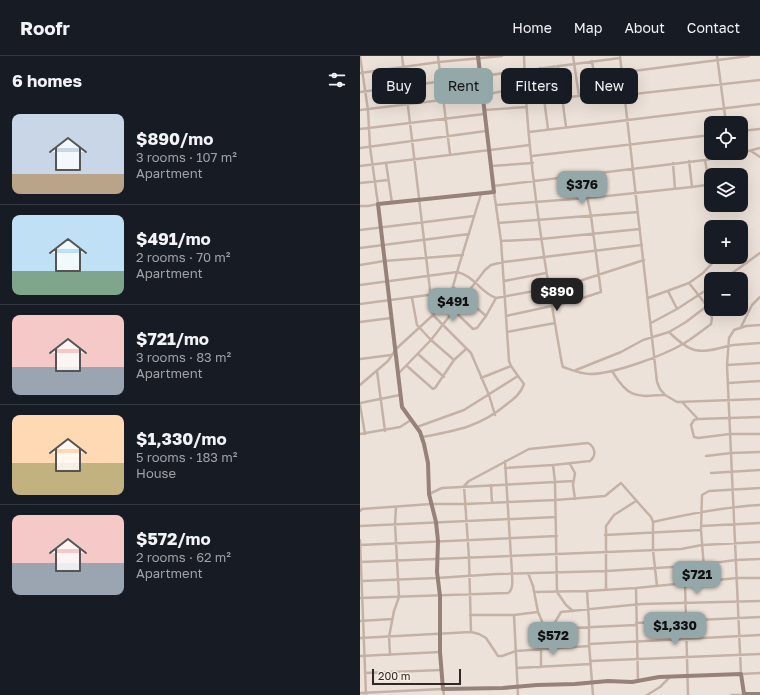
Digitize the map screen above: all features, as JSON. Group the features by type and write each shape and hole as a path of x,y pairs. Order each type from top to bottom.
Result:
{"street":[{"path":"360,56 361,72 366,92 372,165 396,349 400,395 404,411 417,427 422,437 428,463 429,494 436,522 438,541 437,578 440,596 440,652 444,695"},
{"path":"402,56 403,68 478,57 502,56"},
{"path":"438,56 440,68"},
{"path":"524,56 524,68"},
{"path":"572,97 579,96 573,56"},
{"path":"717,56 726,116"},
{"path":"638,70 749,56"},
{"path":"478,57 479,68"},
{"path":"540,68 620,57 621,68"},
{"path":"592,62 593,68"},
{"path":"361,72 372,71"},
{"path":"638,93 760,80"},
{"path":"360,92 372,91"},
{"path":"360,110 434,101"},
{"path":"444,104 450,154"},
{"path":"422,437 461,429 495,415 519,395 524,384 511,366 507,332 501,240 484,104"},
{"path":"526,104 543,257 562,364 564,367 589,374 612,371 654,357 682,344 711,324 711,316"},
{"path":"545,104 548,129"},
{"path":"564,104 566,127"},
{"path":"625,104 657,382 665,395 677,402 683,403 760,399"},
{"path":"529,132 760,104"},
{"path":"408,105 433,315 472,356 489,395 495,415"},
{"path":"360,129 446,119 484,112 526,107"},
{"path":"748,130 760,129"},
{"path":"360,148 486,131"},
{"path":"532,156 704,136"},
{"path":"360,166 530,145"},
{"path":"750,151 760,148"},
{"path":"750,151 760,157"},
{"path":"493,186 705,160 709,182 706,185 675,189 588,198 496,205"},
{"path":"689,161 692,187"},
{"path":"386,163 392,202"},
{"path":"491,166 532,163"},
{"path":"673,163 675,189"},
{"path":"506,316 570,302 601,292 602,290 598,275 591,216 583,174"},
{"path":"360,184 388,180"},
{"path":"360,206 494,192"},
{"path":"360,385 377,371 396,349 433,315 451,292 481,194"},
{"path":"498,223 638,212"},
{"path":"360,230 422,221 474,216"},
{"path":"501,240 541,239 640,229"},
{"path":"360,248 470,234"},
{"path":"398,374 431,340 474,282 491,265 503,262 642,245"},
{"path":"748,261 760,253"},
{"path":"360,265 384,261 463,255"},
{"path":"360,285 456,272 461,273 490,296 496,298 567,285 644,260"},
{"path":"648,298 689,283 703,273 711,264"},
{"path":"733,272 744,264"},
{"path":"504,281 546,273"},
{"path":"689,283 704,301"},
{"path":"567,285 570,302"},
{"path":"453,287 486,316"},
{"path":"668,291 678,309"},
{"path":"360,304 451,292"},
{"path":"651,323 678,309 704,292"},
{"path":"741,327 752,305 760,297"},
{"path":"412,298 415,320 419,329 454,360"},
{"path":"444,301 473,329 477,328 486,316 496,298"},
{"path":"575,370 652,337 669,332 686,322 704,308"},
{"path":"360,322 391,318"},
{"path":"507,332 555,324"},
{"path":"744,695 741,674 727,365 728,347 731,333 736,328 760,325"},
{"path":"669,332 682,344 694,350 700,351 760,343"},
{"path":"407,366 433,389 444,377 454,360 466,349"},
{"path":"418,354 444,377"},
{"path":"360,359 392,355"},
{"path":"727,365 760,363"},
{"path":"481,378 511,366"},
{"path":"377,371 385,431"},
{"path":"612,371 624,388 632,394 646,396 665,395"},
{"path":"417,427 451,415 489,395 518,376"},
{"path":"728,383 760,381"},
{"path":"365,434 360,404 381,398 400,395"},
{"path":"683,403 698,419"},
{"path":"760,417 698,419 694,420 691,425 694,437 698,438 730,434 760,434"},
{"path":"360,434 385,431 400,427 411,420"},
{"path":"471,632 470,575 464,486 469,481 529,449 588,443 592,445 594,453 593,458 590,460 570,464 505,468"},
{"path":"706,456 760,452"},
{"path":"362,598 399,598 510,592 512,588 512,573 505,462"},
{"path":"570,464 575,472 573,481 575,499"},
{"path":"554,465 557,536 557,592 566,605 573,611"},
{"path":"711,473 760,470"},
{"path":"429,494 442,488 464,486 573,481"},
{"path":"360,511 362,509 431,504 492,503 605,496 621,483 653,522 653,550 657,586"},
{"path":"491,485 492,503"},
{"path":"705,581 701,530 702,496 705,492 709,491 760,488"},
{"path":"606,589 606,526 614,515 636,501"},
{"path":"653,522 701,511 733,506 760,505"},
{"path":"390,655 389,637 394,611 399,598 395,524 396,507"},
{"path":"360,526 556,517"},
{"path":"701,526 760,523"},
{"path":"605,535 701,530"},
{"path":"360,545 557,536"},
{"path":"360,540 366,694"},
{"path":"360,562 681,549 702,545 760,542"},
{"path":"362,581 512,573 606,571 704,565 736,560 760,559"},
{"path":"528,573 538,612 547,633"},
{"path":"534,592 636,588 737,578 760,578"},
{"path":"685,583 688,695"},
{"path":"636,588 638,681"},
{"path":"587,591 593,695"},
{"path":"541,667 547,633 551,629 559,613 636,605 760,601"},
{"path":"470,615 514,615 538,612"},
{"path":"514,615 518,695"},
{"path":"551,629 760,617"},
{"path":"362,621 392,619"},
{"path":"360,638 471,632 486,638 498,656 502,656 516,651 589,645 687,638 760,636"},
{"path":"360,656 440,652"},
{"path":"517,668 622,659 638,660 687,656 760,654"},
{"path":"365,674 441,670"},
{"path":"360,693 366,694 443,689 517,687 608,681 632,682 650,678 760,673"},
{"path":"647,695 660,687 670,677"},
{"path":"731,695 760,694"}]}
